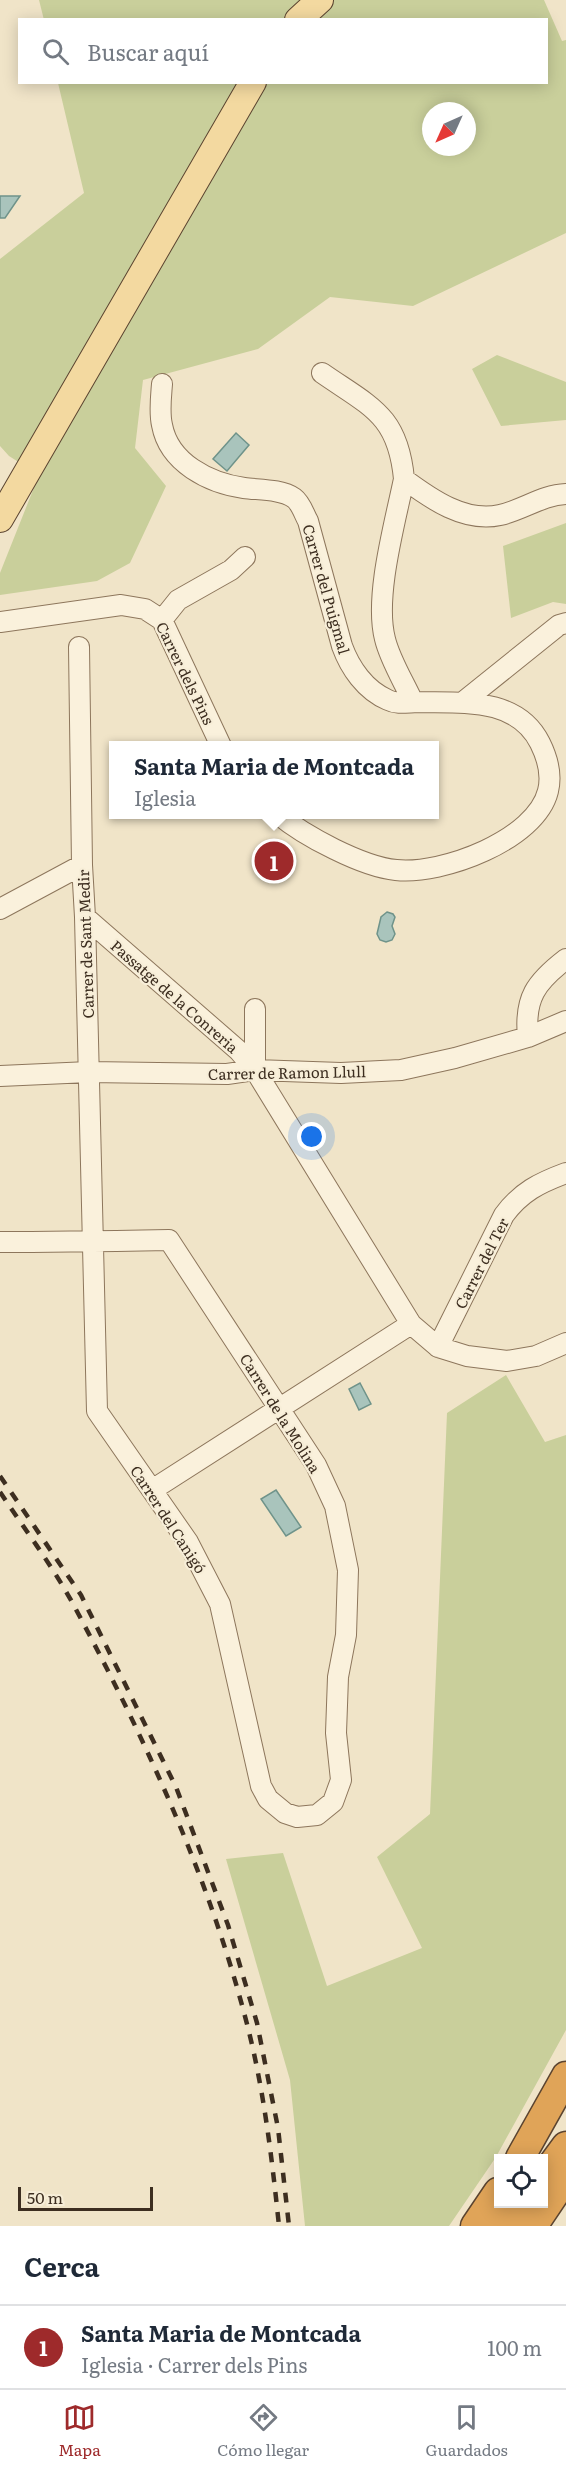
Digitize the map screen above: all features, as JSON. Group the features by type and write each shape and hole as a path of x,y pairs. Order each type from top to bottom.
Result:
{"highway":[{"path":"522,2154 566,2076"},
{"path":"548,2169 566,2146"},
{"path":"533,2226 566,2177"},
{"path":"475,2226 494,2198"},
{"path":"506,2226 520,2208"}],"main road":[{"path":"300,18 320,0"},
{"path":"0,519 252,84"}],"street":[{"path":"285,819 326,844 379,867 418,871 441,868 500,843 531,820 548,792 547,762 534,732 523,720 496,707 463,702 413,702 385,641 382,621 382,597 404,479 401,454 390,427 379,414 322,373"},
{"name":"Carrer del Puigmal","path":"162,384 160,409 163,429 173,450 184,463 205,477 237,487 287,495 296,499 308,521 332,614 348,663 368,686 388,700 400,703 413,702"},
{"path":"404,479 441,504 465,514 483,516 500,515 556,494 566,494"},
{"path":"162,620 178,600 231,570 245,557"},
{"name":"Carrer dels Pins","path":"0,622 121,605 146,609 162,620 219,741"},
{"path":"463,702 559,625 566,623"},
{"name":"Carrer de Sant Medir","path":"79,647 82,865 94,1241"},
{"path":"0,909 82,865"},
{"name":"Passatge de la Conreria","path":"85,917 239,1052 255,1070 411,1324 438,1347"},
{"path":"528,1037 528,1006 533,991 547,973 566,959"},
{"path":"255,1008 255,1070"},
{"name":"Carrer de Ramon Llull","path":"0,1076 89,1072 227,1074 255,1070 341,1073 401,1070 433,1065 528,1037 566,1021"},
{"name":"Carrer del Ter","path":"438,1347 504,1215 516,1199 542,1182 566,1173"},
{"name":"Carrer de la Molina","path":"0,1242 169,1240 316,1465 335,1506 348,1570 346,1635 338,1677 336,1722 341,1780 333,1802 317,1815 297,1817"},
{"name":"Carrer del Canigó","path":"94,1241 97,1411 188,1542 220,1604 261,1786 268,1799 285,1813 297,1817"},
{"path":"152,1490 411,1324"},
{"path":"438,1347 467,1356 507,1361 537,1356 566,1343"}],"green space":[{"path":"39,0 544,0 562,41 566,40 566,233 413,306 330,297 258,349 143,380 135,448 166,486 130,563 97,581 0,595 0,573 39,475 9,456 0,446 0,259 84,193 58,84 548,84 548,18 44,18"},
{"path":"497,355 566,382 566,420 501,426 472,369"},
{"path":"566,523 566,604 553,602 511,618 503,546"},
{"path":"506,1375 545,1442 566,1435 566,2030 498,2154 494,2154 494,2160 449,2226 305,2226 290,2080 226,1859 283,1853 327,1986 422,1948 377,1857 430,1814 447,1413"}],"water":[{"path":"0,196 20,196 5,218 0,218"},
{"path":"236,433 249,445 227,471 213,459"},
{"path":"387,912 395,917 392,926 395,934 392,940 386,942 380,940 377,934 381,917"},
{"path":"360,1383 371,1404 359,1410 349,1389"},
{"path":"276,1490 301,1527 286,1536 261,1499"}],"railway":[{"path":"0,1476 81,1595 176,1787 228,1925 257,2023 278,2128 289,2226"},
{"path":"0,1492 55,1574 99,1653 149,1755 194,1861 232,1969 253,2049 267,2125 279,2226"}],"place":[{"name":"Santa Maria de Montcada","path":"274,861"}]}
